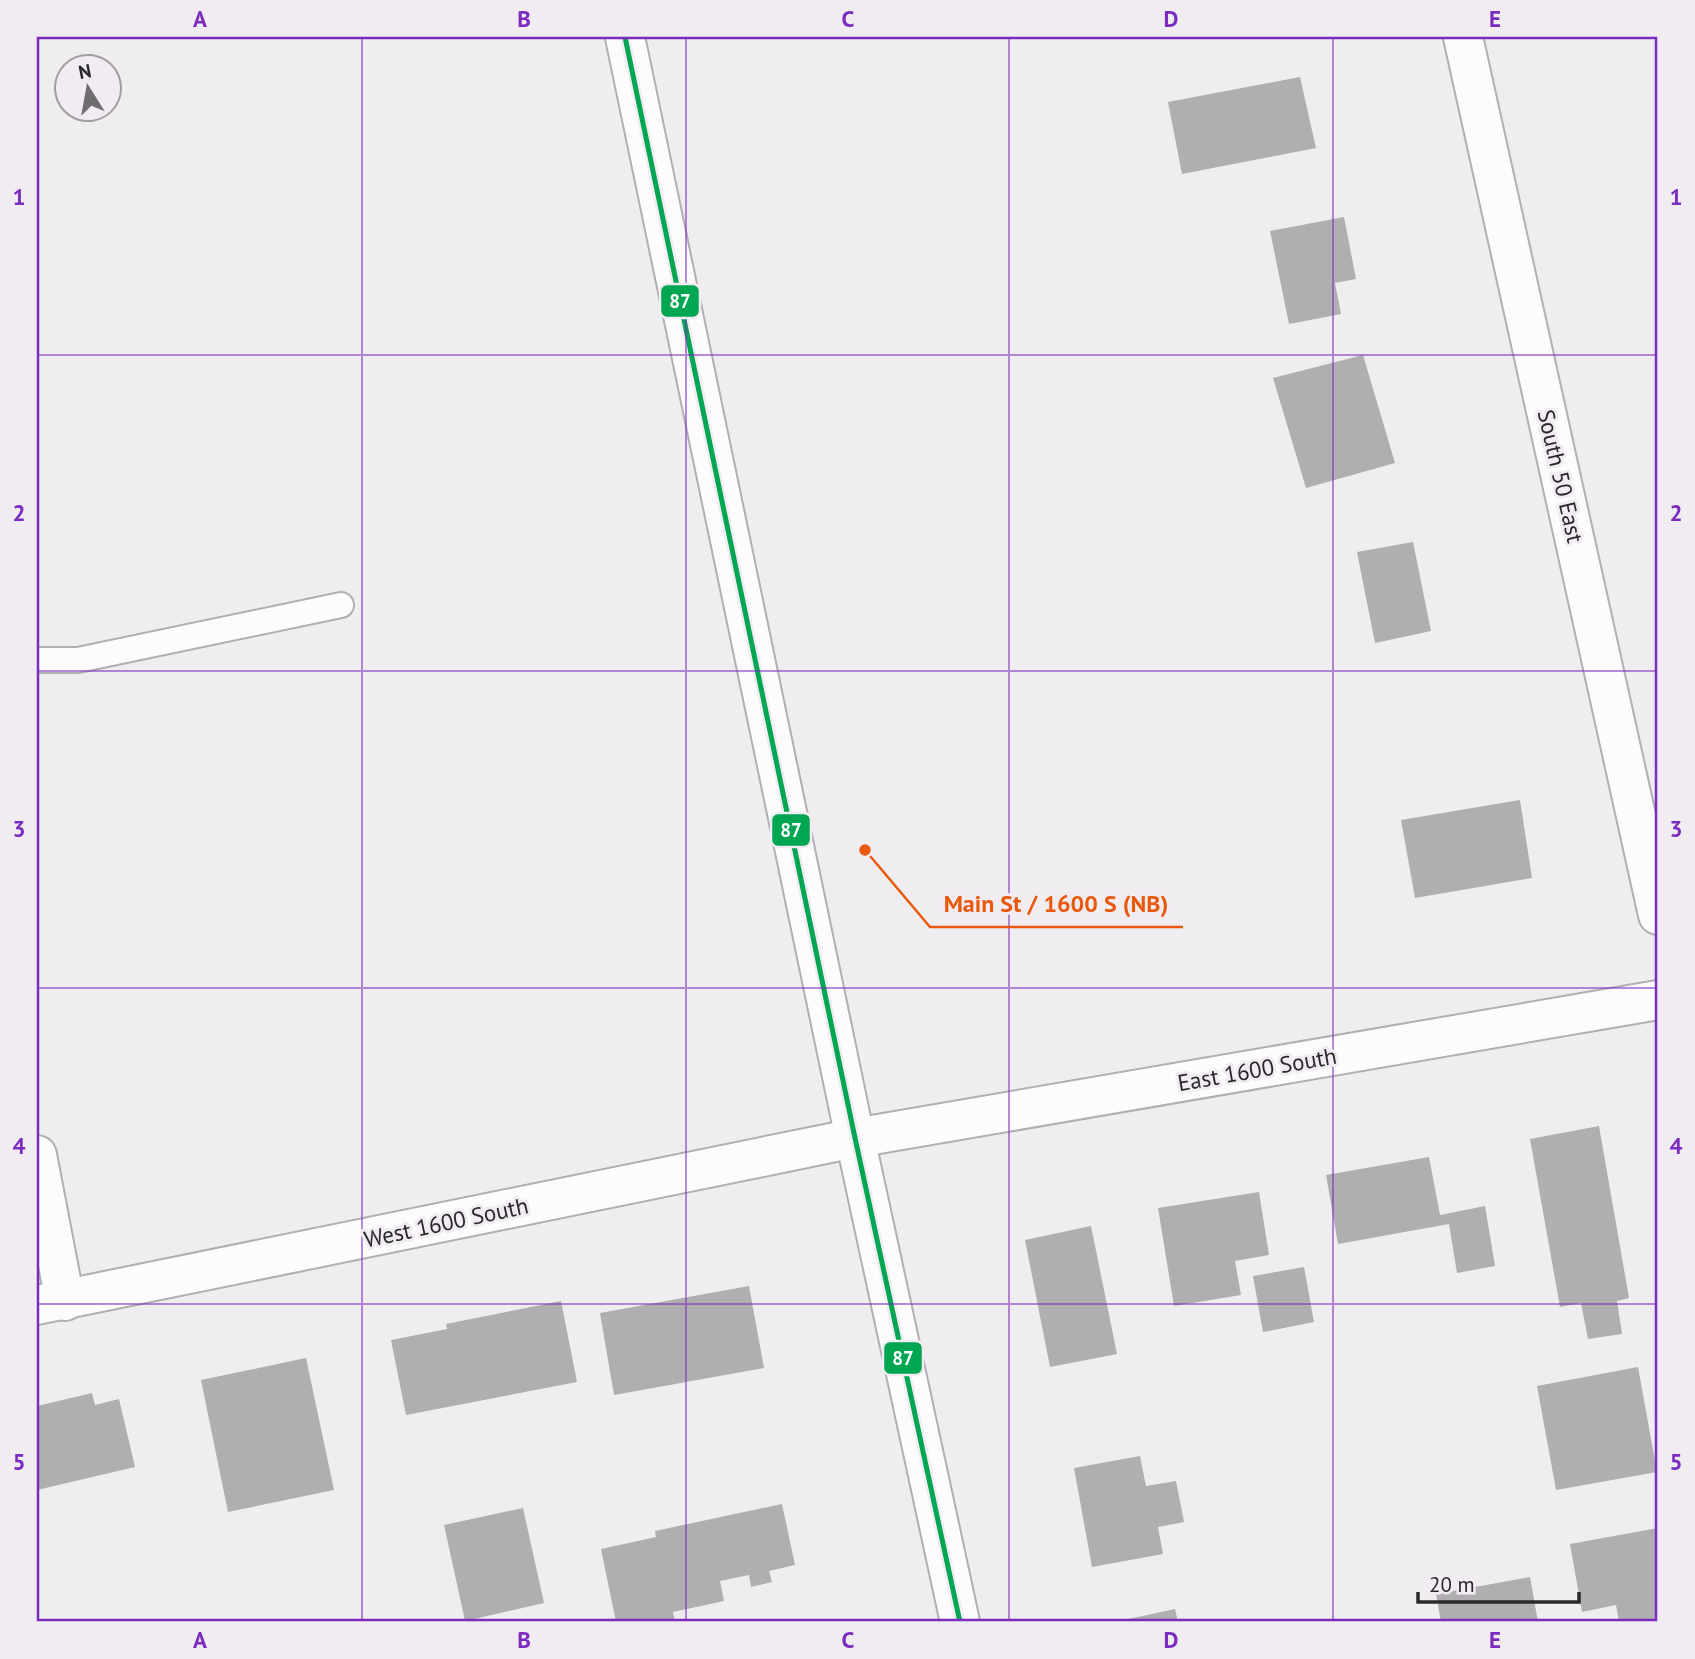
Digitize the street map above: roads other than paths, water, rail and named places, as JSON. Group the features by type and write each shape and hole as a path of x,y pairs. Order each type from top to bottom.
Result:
{"street":[{"path":"625,37 855,1138 960,1622"},
{"name":"South 50 East","path":"1463,37 1658,915"},
{"name":"East 1600 South","path":"855,1138 1658,1000"},
{"name":"West 1600 South","path":"51,1303 855,1138"},
{"path":"37,1155 51,1303"}],"lane":[{"path":"37,660 78,660 341,605"}],"place":[{"name":"Main St / 1600 S (NB)","path":"865,850"}]}
